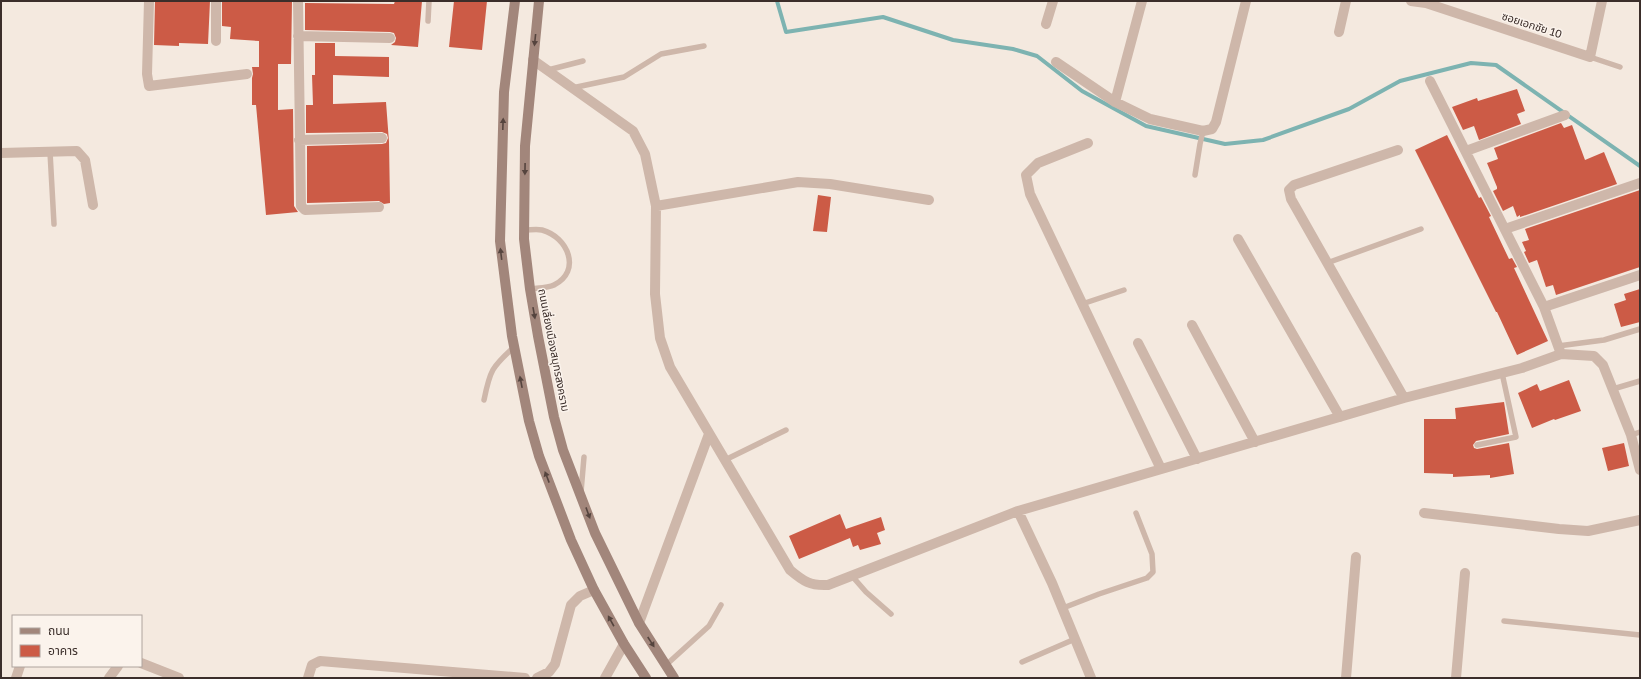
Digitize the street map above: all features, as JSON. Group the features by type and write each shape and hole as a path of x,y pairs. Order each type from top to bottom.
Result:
{"main road":[{"path":"515,1 504,92 500,241 514,346 529,420 539,456 571,540 594,590 624,644 646,678"},
{"name":"ถนนเลี่ยงเมืองสมุทรสงคราม","path":"539,1 525,146 524,230 530,289 554,417 563,450 595,533 639,623 674,678"}],"street":[{"path":"150,1 147,74 149,86 247,74"},
{"path":"216,1 216,41"},
{"path":"298,1 301,206 305,210 379,207"},
{"path":"1046,24 1053,1"},
{"path":"1115,102 1142,1"},
{"path":"1056,62 1115,102 1150,119 1203,133 1212,129 1216,122 1246,1"},
{"path":"1339,32 1346,1"},
{"name":"ซอยเอกชัย 10","path":"1411,1 1426,3 1590,57"},
{"path":"1590,57 1602,1"},
{"path":"298,36 390,38"},
{"path":"533,60 633,131 645,154 656,206 655,294 660,338 670,367 790,570 799,578 815,586 828,585 1018,511 1404,398 1522,368 1560,350 1594,356 1603,365 1612,389 1635,433 1640,470"},
{"path":"1430,81 1544,307 1560,350"},
{"path":"1466,151 1565,115"},
{"path":"299,140 382,138"},
{"path":"1088,143 1038,163 1026,175 1030,194 1161,469"},
{"path":"1398,150 1294,185 1289,190 1291,199 1404,398"},
{"path":"1,153 77,151 85,160 93,205"},
{"path":"656,206 798,182 830,184 929,200"},
{"path":"1505,230 1640,183"},
{"path":"1238,239 1340,417"},
{"path":"1544,307 1640,275"},
{"path":"1192,325 1255,442"},
{"path":"1138,343 1197,459"},
{"path":"639,623 709,434"},
{"path":"1018,511 1063,608 1091,678"},
{"path":"1424,513 1588,531 1640,520"},
{"path":"1346,678 1356,557"},
{"path":"1456,678 1465,572"},
{"path":"537,678 549,672 555,664 571,605 580,596 594,590"},
{"path":"605,678 624,644"},
{"path":"308,678 312,665 320,661 437,675 525,678"},
{"path":"142,663 179,678"},
{"path":"16,678 20,667"},
{"path":"108,678 117,667"}],"lane":[{"path":"428,21 429,1"},
{"path":"572,88 624,78 660,54 704,46"},
{"path":"1590,57 1620,66"},
{"path":"548,70 583,61"},
{"path":"1195,175 1203,133"},
{"path":"50,152 54,224"},
{"path":"1327,263 1421,229"},
{"path":"524,230 543,230 557,238 567,249 570,261 566,275 554,285 530,289"},
{"path":"1082,304 1124,290"},
{"path":"1560,350 1604,340 1640,329"},
{"path":"484,400 488,377 495,364 514,346"},
{"path":"1476,445 1516,437 1502,373"},
{"path":"1612,389 1640,381"},
{"path":"725,460 786,430"},
{"path":"581,494 584,457"},
{"path":"1063,608 1147,578 1153,572 1152,554 1136,513"},
{"path":"852,576 866,592 891,614"},
{"path":"666,665 709,626 721,605"},
{"path":"1504,621 1640,635"},
{"path":"1022,662 1075,639"}],"building":[{"path":"155,1 210,1 208,44 179,43 179,46 154,45"},
{"path":"222,1 292,1 291,64 278,64 278,110 293,109 294,206 298,212 266,215 256,105 252,105 252,67 259,67 259,41 230,39 231,27 222,26"},
{"path":"395,1 422,1 418,47 391,45 395,42 396,38 394,33 390,32 305,30 305,3 394,4"},
{"path":"454,1 487,1 482,50 449,47"},
{"path":"315,43 335,43 335,56 389,57 389,77 333,75 333,104 386,102 389,142 390,203 384,204 379,201 307,203 307,146 382,144 386,143 388,138 387,134 382,132 306,133 306,105 313,105 312,75 315,75"},
{"path":"1517,89 1525,111 1517,114 1521,124 1479,140 1474,126 1463,130 1452,107 1477,98 1478,101"},
{"path":"1561,123 1564,128 1572,125 1585,160 1604,152 1617,184 1520,217 1520,215 1517,217 1513,206 1503,211 1493,191 1497,189 1497,187 1487,163 1498,159 1494,148"},
{"path":"1447,135 1479,198 1481,197 1491,216 1489,217 1509,259 1512,258 1517,267 1514,268 1548,341 1517,355 1497,312 1415,150"},
{"path":"1640,190 1640,267 1556,295 1553,285 1546,287 1537,260 1529,263 1524,252 1526,251 1522,242 1529,240 1525,229"},
{"path":"818,195 831,197 827,232 813,231"},
{"path":"1640,289 1640,322 1621,327 1614,304 1626,300 1624,294"},
{"path":"1569,380 1581,411 1555,420 1554,419 1532,428 1518,393 1537,384 1540,391"},
{"path":"1504,402 1509,434 1476,441 1473,445 1474,448 1477,449 1509,443 1514,474 1490,478 1490,475 1453,477 1453,474 1424,473 1424,419 1456,419 1455,408"},
{"path":"1624,443 1629,466 1608,471 1602,448"},
{"path":"840,514 846,529 881,517 885,530 877,533 881,544 860,550 858,545 853,547 850,538 799,559 789,536"}],"waterway":[{"path":"777,1 786,32 883,17 953,40 1013,49 1037,56 1082,91 1146,126 1225,144 1263,140 1349,109 1400,81 1471,63 1496,65 1640,166"}]}
